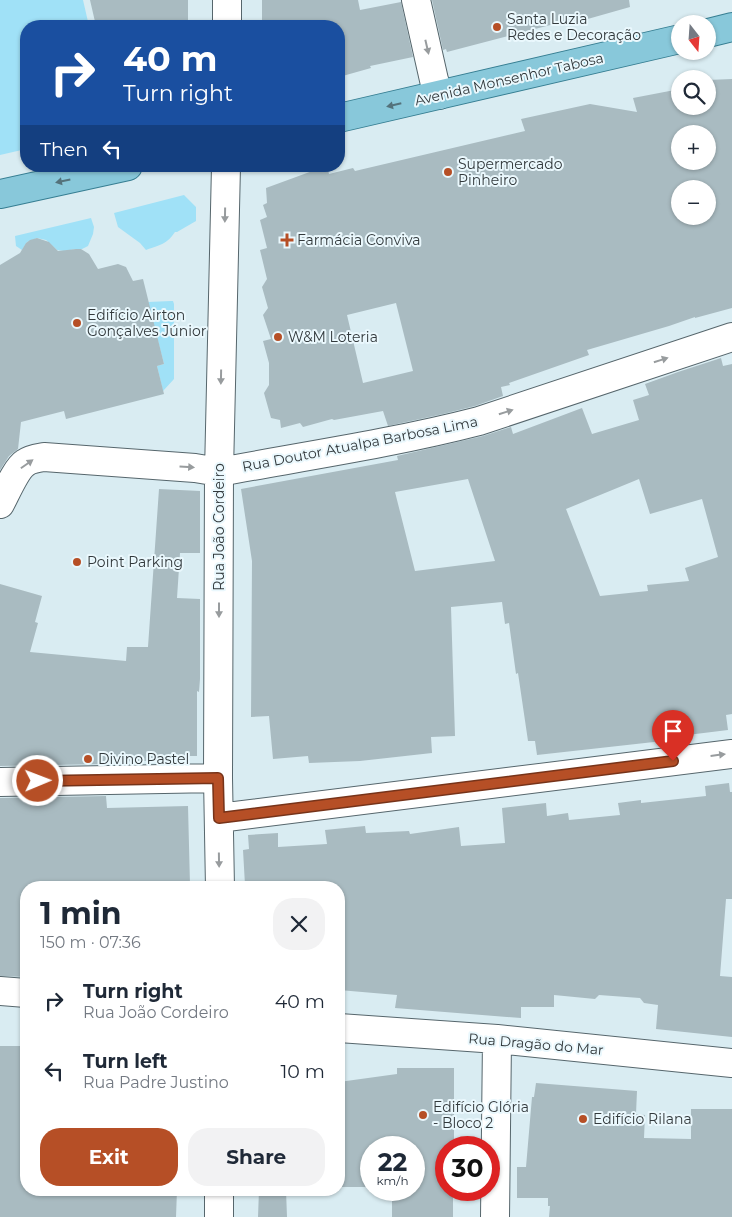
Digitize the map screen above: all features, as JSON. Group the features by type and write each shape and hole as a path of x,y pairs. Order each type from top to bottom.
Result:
{"main road":[{"path":"716,31 732,28"},
{"name":"Avenida Monsenhor Tabosa","path":"345,117 671,41"},
{"path":"0,194 101,172"}],"street":[{"path":"226,0 226,20"},
{"path":"416,0 439,95"},
{"name":"Rua João Cordeiro","path":"220,881 218,778 219,472 226,172"},
{"name":"Rua Doutor Atualpa Barbosa Lima","path":"0,504 18,471 25,463 34,459 44,457 194,468 219,472 471,423 732,337"},
{"path":"219,818 732,754"},
{"path":"0,782 218,778"},
{"path":"0,991 20,993"},
{"name":"Rua Dragão do Mar","path":"345,1028 497,1039 732,1064"},
{"path":"495,1217 497,1039"},
{"path":"219,1217 220,1196"}],"shaded area":[{"path":"0,0 83,0 88,20 20,20 20,150 0,155"},
{"path":"184,195 196,207 196,221 175,232 163,244 146,250 140,243 118,227 114,213"},
{"path":"91,218 94,227 93,234 88,246 82,249 57,250 46,240 37,238 27,242 22,250 16,246 15,236"},
{"path":"173,301 174,379 163,391 157,366 164,364 148,302"}],"building":[{"path":"90,0 188,0 188,20 95,20"},
{"path":"262,0 358,0 360,10 401,2 413,57 370,66 371,68 345,75 345,20 262,20"},
{"path":"432,0 629,0 630,7 563,26 562,22 447,52 446,49 443,50"},
{"path":"732,79 732,308 695,317 587,350 589,355 501,387 503,396 475,406 443,414 388,426 383,411 332,419 303,427 300,423 281,428 280,420 271,418 264,393 269,385 269,363 263,341 271,339 263,315 268,308 262,287 267,279 260,250 267,248 260,220 267,217 263,205 267,203 266,188 310,172 328,172 329,174 345,172 345,170 353,168 355,171 525,131 521,119 590,104 637,112 633,98 671,91 671,115 716,115 716,80","holes":["396,303 413,371 363,383 347,315"]},
{"name":"Edifício Airton Gonçalves Júnior","path":"37,238 49,242 58,251 81,249 89,254 98,269 118,264 126,267 133,281 143,279 164,364 157,366 164,394 66,419 64,411 21,422 18,449 9,456 0,470 0,265 20,253 30,240"},
{"path":"721,358 723,366 732,364 732,714 726,715 728,730 663,738 663,741 537,755 535,741 528,741 509,623 505,624 502,602 451,607 455,736 431,737 432,753 360,761 309,763 308,756 273,759 269,716 251,717 252,561 241,489 398,460 397,456 483,436 511,427 513,434 582,408 592,434 639,420 633,400 649,395 645,384","holes":["468,479 495,561 415,571 395,492","639,479 650,514 702,499 718,557 685,568 689,581 647,585 648,591 600,596 566,509"]},
{"path":"159,489 200,491 200,553 180,553 177,598 200,599 200,679 199,692 197,691 197,756 182,756 182,760 105,762 105,764 0,766 0,584 42,596 35,622 38,623 30,652 126,661 127,647 148,647"},
{"path":"729,783 730,792 732,792 732,899 726,899 720,976 732,977 732,1037 656,1029 658,1005 644,1003 640,998 599,995 595,999 554,995 554,1007 521,1007 521,1018 395,1008 397,995 345,991 345,881 245,881 243,850 249,849 248,835 278,833 278,847 327,844 325,830 365,826 366,833 409,831 410,834 459,827 461,846 505,843 502,808 546,803 547,816 568,813 569,820 620,815 618,803 641,800 641,803 706,796 705,786"},
{"path":"106,796 107,808 188,806 190,881 20,881 20,977 0,976 0,798"},
{"path":"0,1046 20,1046 20,1196 177,1196 176,1217 0,1217"},
{"path":"397,1068 454,1068 454,1136 435,1136 435,1201 453,1201 453,1217 392,1217 392,1201 425,1201 425,1136 360,1136 360,1187 345,1187 345,1081 397,1074"},
{"path":"536,1083 637,1091 636,1114 645,1115 644,1138 691,1139 691,1109 732,1109 732,1217 549,1217 550,1206 548,1206 548,1198 517,1198 517,1167 526,1167 532,1097 534,1097"},
{"path":"259,1196 286,1196 287,1217 258,1217"}],"place":[{"name":"Santa Luzia Redes e Decoração","path":"497,27"},
{"name":"Supermercado Pinheiro","path":"448,172"},
{"name":"Farmácia Conviva","path":"287,240"},
{"name":"Edifício Airton Gonçalves Júnior","path":"77,323"},
{"name":"W&M Loteria","path":"278,337"},
{"name":"Point Parking","path":"77,562"},
{"name":"Divino Pastel","path":"88,759"},
{"name":"Edifício Glória - Bloco 2","path":"423,1115"},
{"name":"Edifício Rilana","path":"583,1119"}],"route":[{"path":"38,781 218,778 219,818 673,761"}]}
